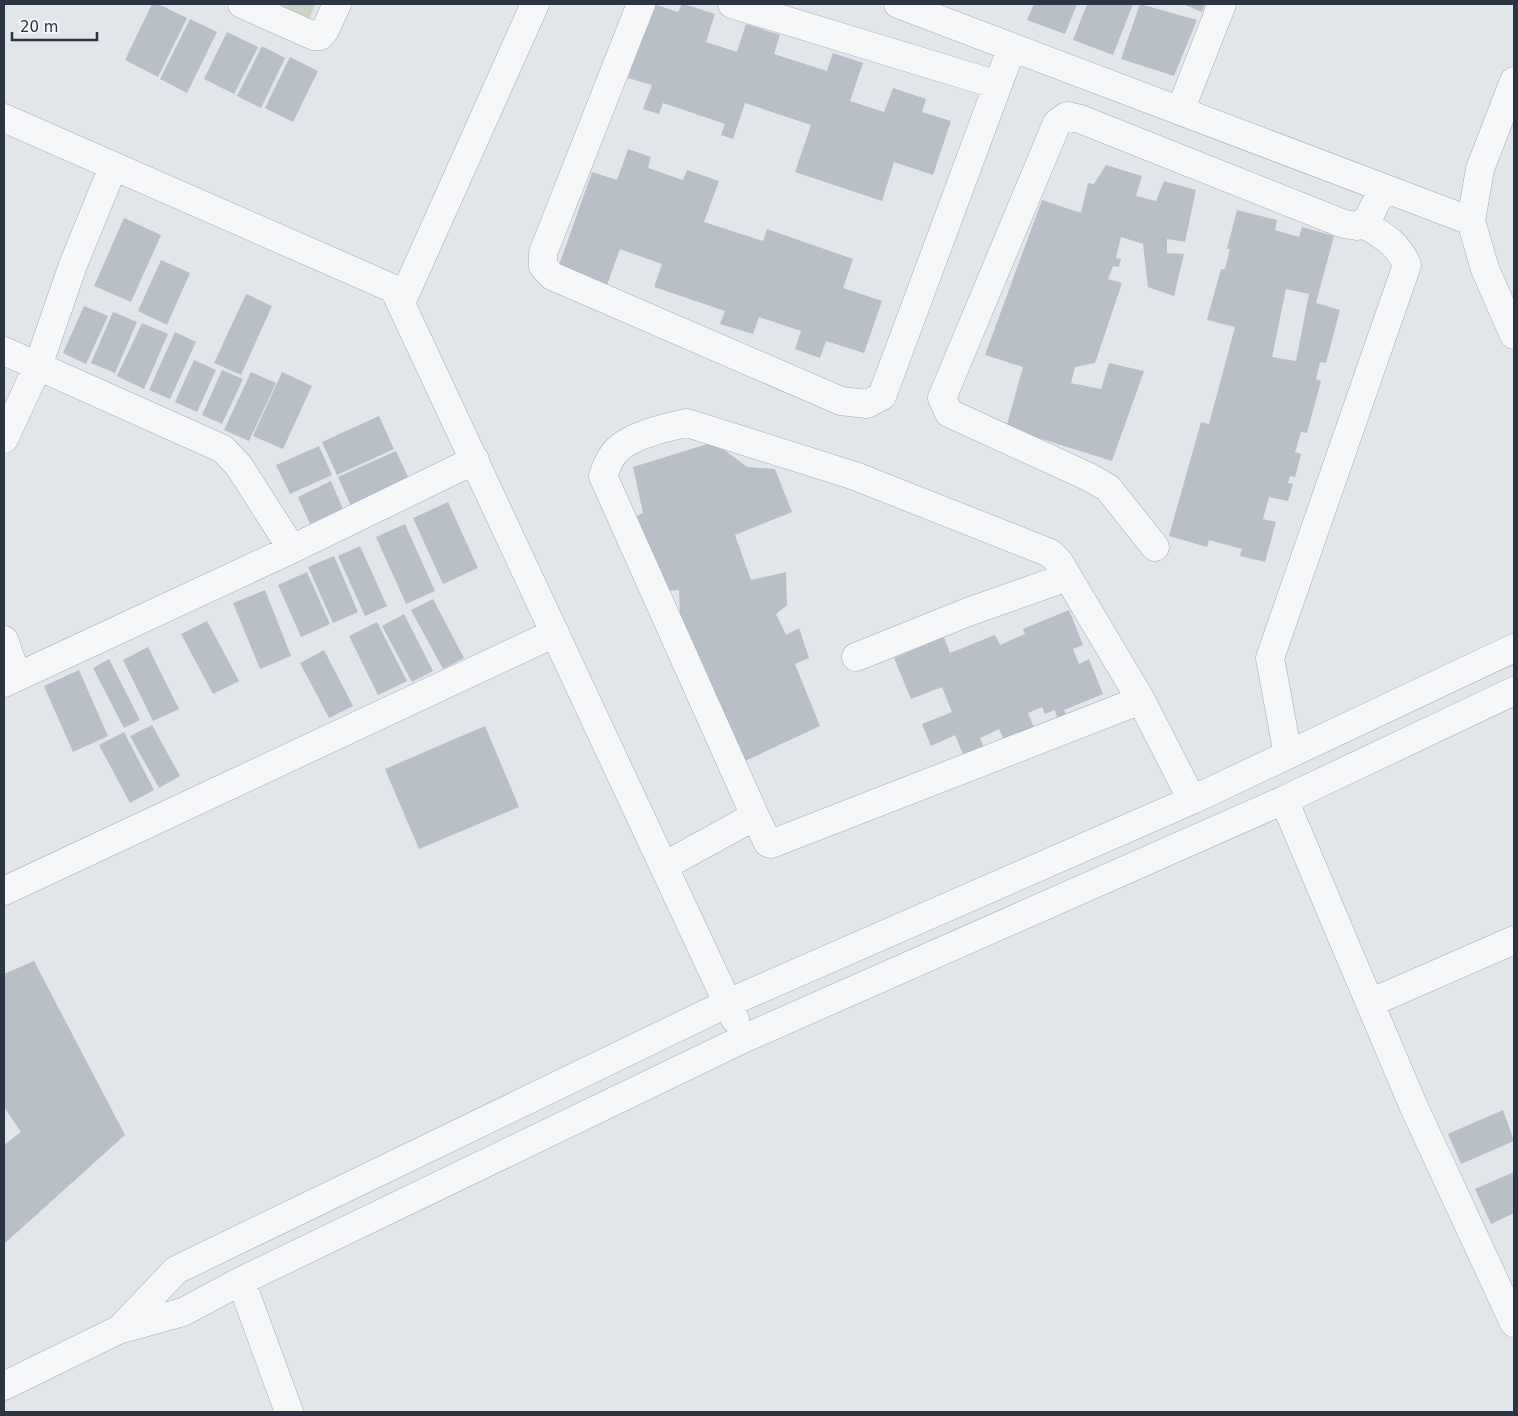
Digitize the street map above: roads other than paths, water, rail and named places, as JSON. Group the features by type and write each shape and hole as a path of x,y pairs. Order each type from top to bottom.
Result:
{"street":[{"path":"242,4 314,36 320,36 325,30 337,4"},
{"path":"401,303 535,4"},
{"path":"641,4 543,253 543,266 552,276 841,401 867,404 882,396 1012,47"},
{"path":"732,4 998,85"},
{"path":"898,4 1471,221"},
{"path":"1180,111 1222,4"},
{"path":"1514,81 1480,169 1471,221 1485,270 1514,335"},
{"path":"1155,546 1108,488 1089,476 949,413 942,398 1057,124 1067,116 1080,119 1344,224 1357,226 1368,219 1383,188"},
{"path":"4,118 394,289 744,1038"},
{"path":"4,439 38,366 73,265 113,166"},
{"path":"1288,755 1270,658 1407,266 1401,252 1392,242 1362,223"},
{"path":"4,351 223,450 239,466 292,549"},
{"path":"1141,700 771,844 768,843 603,476 606,467 617,449 625,444 648,433 687,423 855,476 1047,552 1056,559 1067,576 1141,700 1192,800"},
{"path":"4,640 11,680 292,549 474,460"},
{"path":"856,656 1067,576"},
{"path":"4,891 555,633"},
{"path":"118,1330 176,1270 728,1003 1192,800 1514,648"},
{"path":"4,1386 118,1330 183,1312 241,1281 744,1038 1284,800 1514,691"},
{"path":"1284,800 1413,1105 1514,1322"},
{"path":"664,866 755,816"},
{"path":"1370,1003 1514,940"},
{"path":"241,1281 290,1412"}]}
